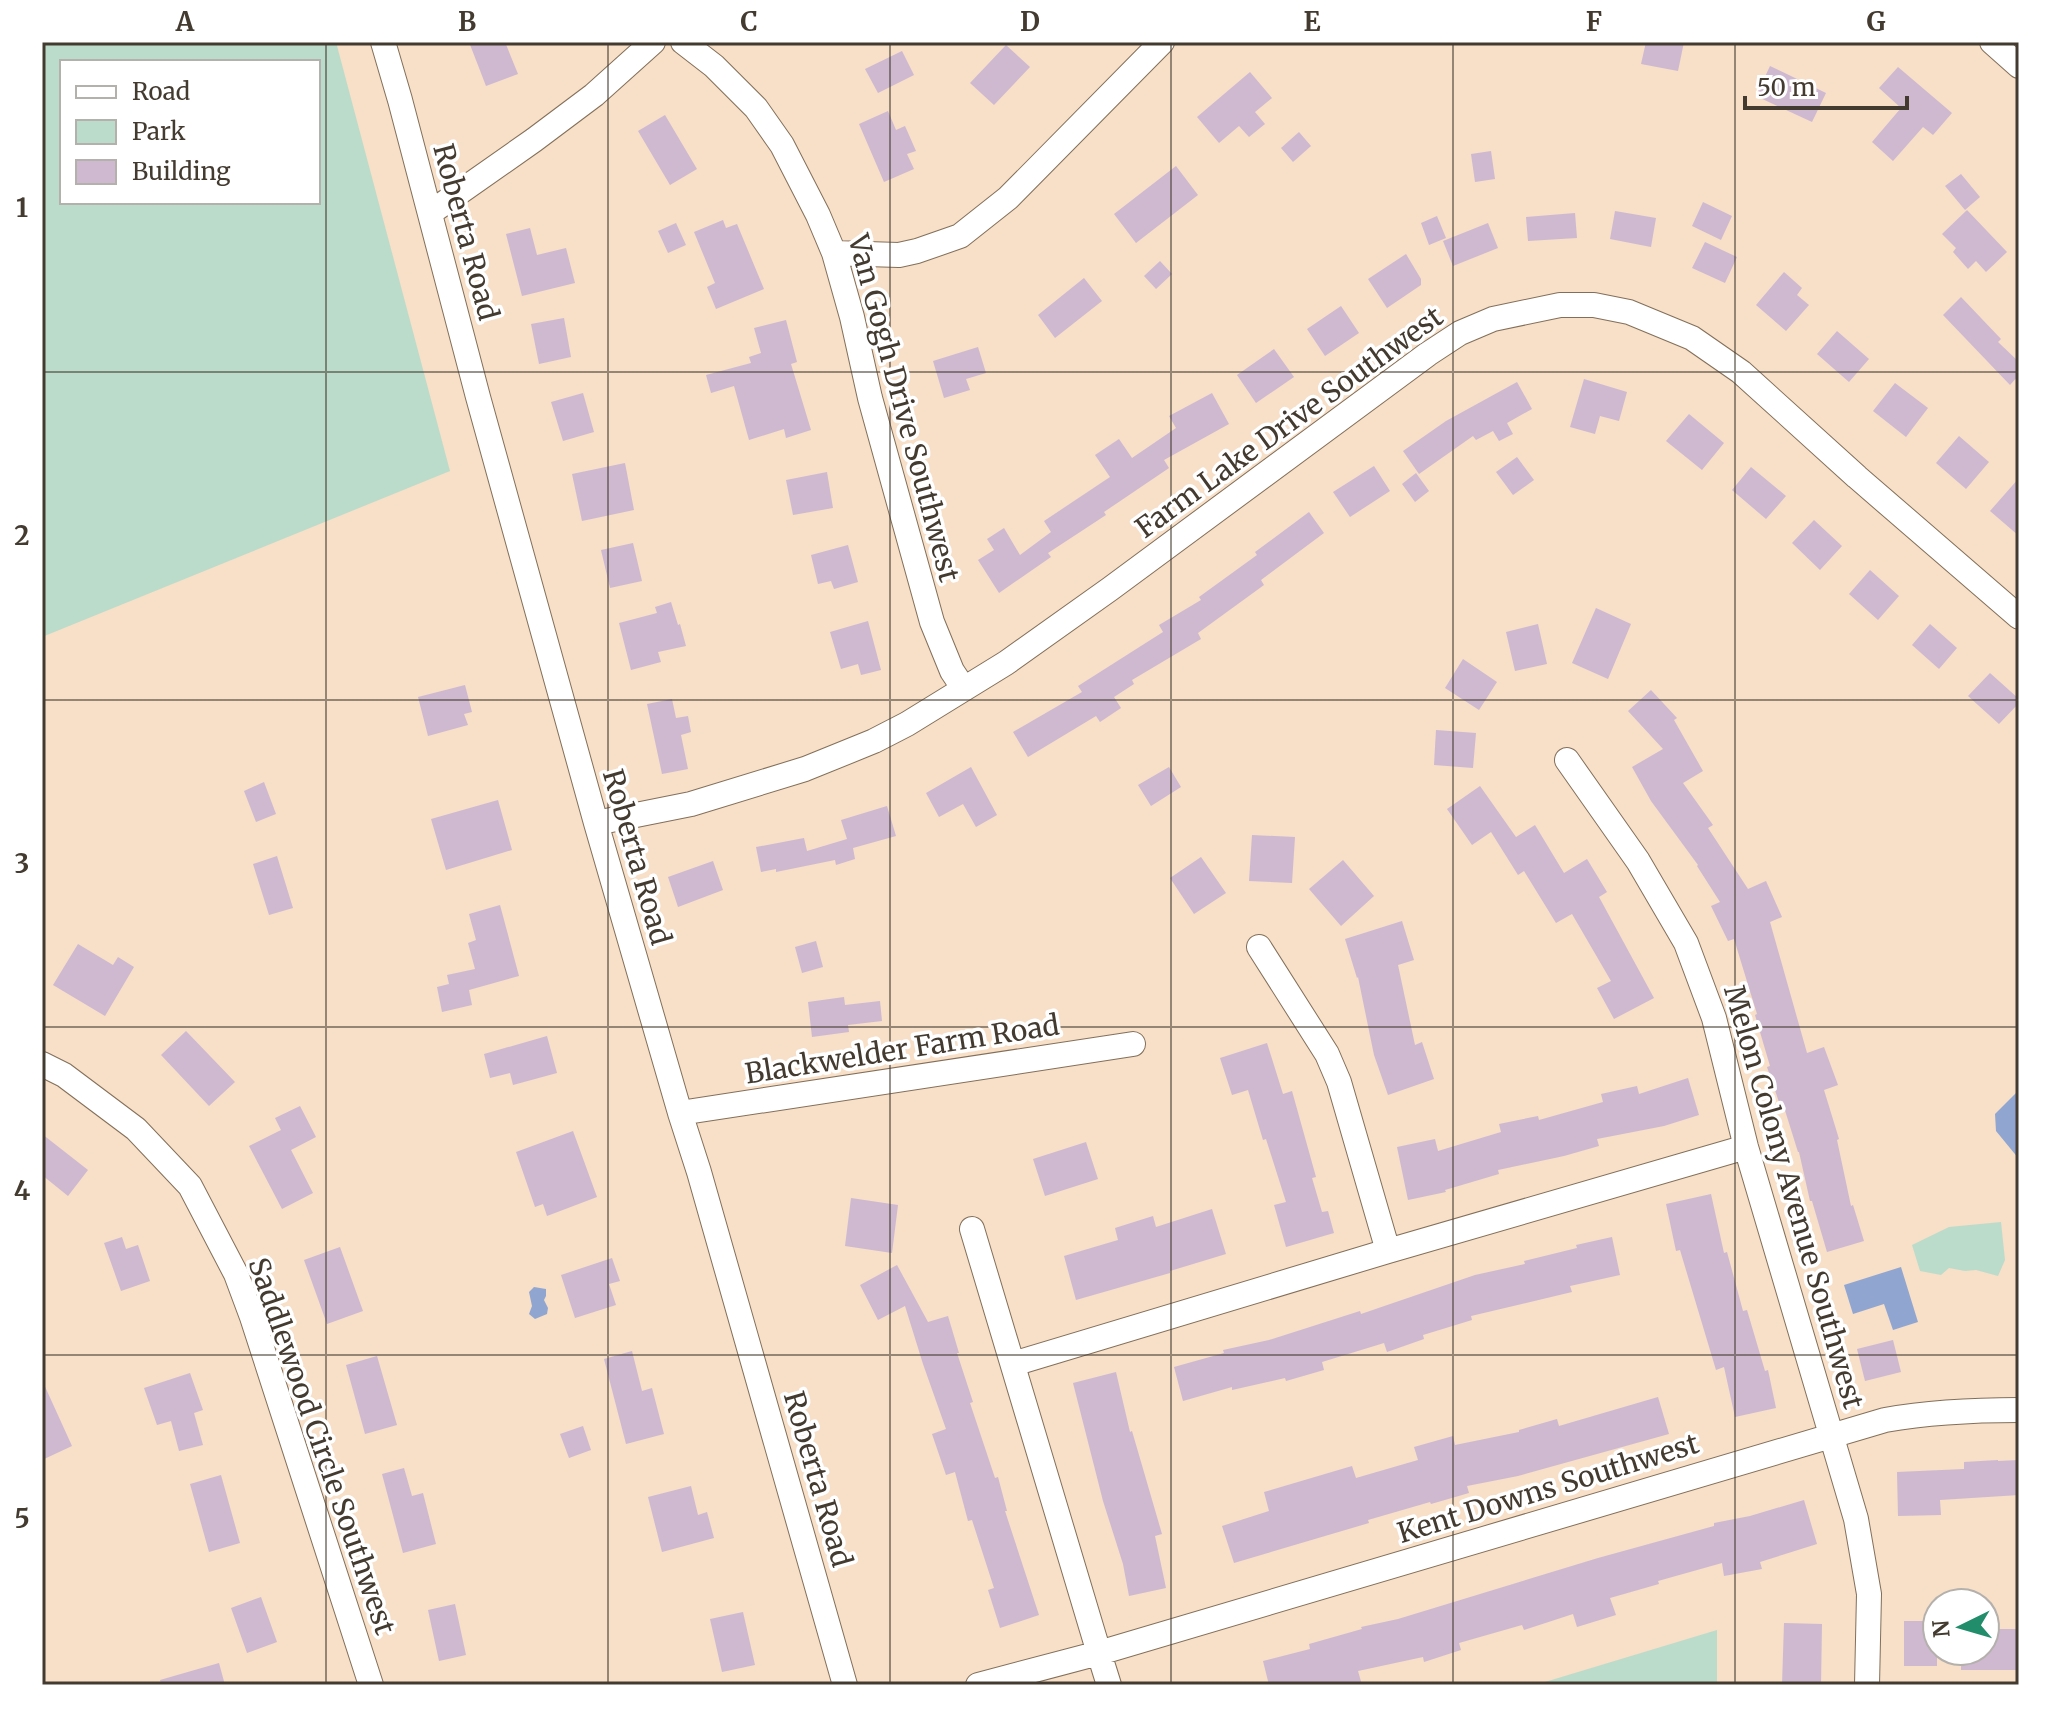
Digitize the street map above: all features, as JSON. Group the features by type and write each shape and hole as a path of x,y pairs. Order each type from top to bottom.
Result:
{"street":[{"name":"Roberta Road","path":"383,42 596,823 845,1685"},
{"path":"430,213 594,95 653,42"},
{"name":"Van Gogh Drive Southwest","path":"683,42 714,66 756,108 782,145 818,215 834,253 852,317 870,398 932,622 952,671 964,689"},
{"path":"834,253 899,255 960,236 1008,198 1162,42"},
{"path":"1992,42 2019,66"},
{"name":"Farm Lake Drive Southwest","path":"596,823 691,804 805,769 907,724 1006,663 1460,333 1493,319 1560,305 1594,305 1629,312 1692,338 1741,372 2019,617"},
{"name":"Melon Colony Avenue Southwest","path":"1567,760 1638,861 1686,943 1714,1018 1746,1147 1856,1519 1869,1594 1867,1685"},
{"path":"1259,947 1327,1054 1339,1082 1388,1251"},
{"name":"Blackwelder Farm Road","path":"680,1113 1133,1044"},
{"name":"Saddlewood Circle Southwest","path":"42,1064 64,1075 136,1129 190,1186 217,1236 252,1317 371,1685"},
{"path":"1013,1364 1746,1147"},
{"path":"972,1229 1109,1685"},
{"name":"Kent Downs Southwest","path":"978,1685 1099,1653 1885,1420 1969,1410 2019,1410"}],"green space":[{"path":"42,42 336,42 450,471 42,637"},
{"path":"2001,1222 2005,1260 1998,1276 1949,1268 1941,1275 1920,1271 1912,1245 1949,1227"},
{"path":"1717,1630 1717,1685 1535,1685"}],"water":[{"path":"2019,1090 2019,1159 1996,1131 1995,1114"},
{"path":"1901,1267 1918,1322 1893,1330 1884,1304 1853,1314 1844,1285"},
{"path":"534,1287 546,1289 544,1300 548,1308 547,1314 535,1319 529,1314 532,1306 529,1292"}],"building":[{"path":"469,42 505,42 518,74 486,86"},
{"path":"1646,42 1684,42 1678,71 1641,64"},
{"path":"1006,45 1030,67 994,105 970,83"},
{"path":"902,51 914,75 878,93 865,69"},
{"path":"1770,66 1826,93 1812,122 1756,96"},
{"path":"1898,67 1952,113 1933,135 1923,127 1893,161 1872,142 1901,108 1879,88"},
{"path":"1250,72 1272,98 1255,112 1265,124 1249,137 1239,126 1219,143 1197,117"},
{"path":"888,111 896,130 905,126 916,151 907,154 914,169 884,182 859,124"},
{"path":"665,115 697,169 670,185 638,131"},
{"path":"1299,132 1311,146 1293,162 1281,148"},
{"path":"1491,151 1495,179 1475,182 1471,154"},
{"path":"1176,166 1198,195 1136,243 1114,214"},
{"path":"1961,174 1980,197 1965,210 1945,186"},
{"path":"1703,202 1732,216 1721,240 1692,226"},
{"path":"1967,210 2007,252 1986,272 1976,261 1968,269 1953,252 1956,248 1942,234"},
{"path":"1615,211 1656,218 1651,247 1610,239"},
{"path":"1575,213 1577,238 1528,241 1526,217"},
{"path":"1437,216 1446,238 1429,245 1421,223"},
{"path":"723,220 726,228 737,224 764,289 716,309 707,287 715,283 694,232"},
{"path":"676,223 686,245 668,253 658,231"},
{"path":"1488,223 1498,248 1453,266 1443,241"},
{"path":"530,228 537,255 566,248 575,283 522,296 506,234"},
{"path":"1705,242 1737,257 1725,283 1692,268"},
{"path":"1406,254 1421,279 1421,285 1387,308 1368,279"},
{"path":"1160,261 1172,274 1156,289 1144,276"},
{"path":"1784,272 1802,288 1797,295 1809,305 1786,331 1756,305"},
{"path":"1084,278 1102,301 1055,338 1038,315"},
{"path":"1961,297 2019,362 2019,375 2010,385 1943,315"},
{"path":"1341,306 1359,333 1325,356 1307,329"},
{"path":"564,318 571,357 539,364 531,324"},
{"path":"786,320 797,362 791,364 811,430 786,438 784,429 749,440 734,386 711,393 706,375 751,363 749,357 761,353 754,328"},
{"path":"1837,331 1869,359 1849,382 1817,354"},
{"path":"978,347 986,373 966,379 970,390 944,398 933,361"},
{"path":"1274,349 1294,377 1256,403 1237,375"},
{"path":"1584,379 1627,392 1619,421 1600,416 1595,434 1570,427"},
{"path":"1517,382 1532,409 1507,423 1513,434 1499,441 1493,431 1476,440 1473,436 1419,474 1403,451 1446,421"},
{"path":"1895,383 1928,408 1906,437 1873,411"},
{"path":"583,393 594,432 563,441 551,402"},
{"path":"1212,393 1229,424 1164,460 1169,468 1048,553 1051,557 999,593 978,560 994,550 987,539 1004,528 1020,555 1051,532 1044,521 1110,477 1095,455 1119,439 1132,458 1176,428 1169,416"},
{"path":"1689,414 1724,443 1702,470 1666,441"},
{"path":"1959,436 1989,462 1966,489 1936,463"},
{"path":"1517,457 1534,480 1513,495 1496,472"},
{"path":"625,463 634,510 582,521 572,474"},
{"path":"1374,466 1390,491 1350,517 1333,492"},
{"path":"1751,467 1786,496 1766,519 1732,490"},
{"path":"827,472 833,508 793,515 786,480"},
{"path":"1416,473 1429,491 1415,502 1402,484"},
{"path":"2019,478 2019,536 1990,511"},
{"path":"1309,512 1324,533 1261,580 1264,585 1198,633 1201,639 1132,680 1134,684 1114,697 1121,708 1100,722 1096,716 1028,757 1013,732 1082,692 1078,686 1163,632 1159,625 1201,600 1199,597"},
{"path":"1814,520 1842,546 1820,570 1792,543"},
{"path":"633,543 642,581 610,588 601,550"},
{"path":"848,545 858,582 834,589 831,581 818,584 811,555"},
{"path":"1870,570 1899,596 1878,620 1849,594"},
{"path":"671,602 686,646 658,652 661,662 631,670 619,623 657,613 655,607"},
{"path":"1596,608 1631,624 1608,679 1572,663"},
{"path":"868,621 881,670 861,675 858,664 841,669 830,632"},
{"path":"1538,624 1547,664 1515,671 1506,632"},
{"path":"1930,624 1957,648 1939,669 1912,645"},
{"path":"1463,659 1497,682 1479,710 1445,688"},
{"path":"1990,673 2019,699 2019,703 1999,724 1968,696"},
{"path":"465,685 472,712 464,714 468,725 428,736 418,697"},
{"path":"1651,690 1677,718 1674,720 1703,771 1683,783 1713,825 1708,828 1748,889 1766,881 1782,917 1770,922 1807,1053 1824,1047 1838,1085 1824,1090 1839,1139 1851,1206 1864,1241 1827,1252 1810,1201 1799,1152 1767,1067 1770,1066 1757,1014 1734,939 1728,941 1711,906 1720,902 1698,865 1651,801 1632,767 1663,749 1628,711"},
{"path":"672,699 676,718 688,716 691,732 681,735 688,769 662,774 647,704"},
{"path":"1436,730 1476,733 1473,768 1434,765"},
{"path":"971,767 997,815 976,827 963,804 939,817 926,793"},
{"path":"1169,767 1181,787 1151,806 1138,785"},
{"path":"264,782 276,814 256,822 244,791"},
{"path":"1480,786 1516,837 1535,825 1564,873 1587,859 1607,892 1599,897 1654,998 1614,1019 1597,988 1611,981 1572,914 1556,923 1524,871 1518,875 1491,832 1472,845 1447,809"},
{"path":"498,800 512,850 446,870 431,819"},
{"path":"887,806 896,836 853,848 855,859 836,865 835,860 776,872 776,869 761,872 756,847 804,838 807,851 847,839 841,820"},
{"path":"1252,835 1295,837 1292,883 1249,881"},
{"path":"277,856 293,908 269,915 253,864"},
{"path":"1201,857 1226,893 1194,914 1170,878"},
{"path":"1343,860 1374,896 1341,926 1309,889"},
{"path":"713,861 723,890 678,907 668,877"},
{"path":"500,905 519,976 469,990 472,1005 442,1012 437,987 449,984 447,975 475,969 468,943 476,940 469,914"},
{"path":"1402,921 1414,960 1398,965 1415,1045 1422,1042 1434,1079 1388,1095 1374,1055 1358,977 1345,939"},
{"path":"816,941 823,967 802,973 795,947"},
{"path":"78,944 113,965 118,957 134,967 105,1016 53,985"},
{"path":"844,997 845,1005 880,1001 882,1021 848,1025 849,1032 812,1037 808,1002"},
{"path":"186,1031 235,1082 209,1106 161,1055"},
{"path":"547,1036 557,1073 513,1085 510,1073 490,1078 484,1054"},
{"path":"1267,1043 1283,1094 1292,1091 1316,1177 1312,1178 1322,1212 1328,1211 1334,1233 1286,1247 1274,1205 1286,1202 1266,1139 1263,1140 1248,1090 1232,1095 1220,1058"},
{"path":"1688,1078 1699,1115 1664,1126 1597,1139 1599,1146 1498,1170 1499,1174 1446,1192 1408,1200 1397,1147 1435,1139 1438,1151 1501,1132 1499,1124 1538,1116 1539,1120 1603,1102 1601,1094 1637,1086 1639,1094"},
{"path":"300,1106 316,1137 291,1150 313,1193 282,1209 249,1146 281,1130 275,1118"},
{"path":"573,1131 597,1197 547,1216 543,1204 535,1207 516,1152"},
{"path":"42,1134 88,1170 68,1196 42,1175"},
{"path":"1086,1142 1098,1179 1045,1196 1033,1159"},
{"path":"1711,1194 1724,1253 1727,1252 1743,1311 1747,1310 1765,1371 1768,1370 1776,1408 1735,1417 1724,1367 1716,1370 1680,1250 1676,1251 1666,1204"},
{"path":"851,1198 898,1205 892,1253 845,1246"},
{"path":"1212,1209 1226,1254 1076,1300 1064,1256 1118,1240 1115,1228 1153,1216 1156,1227"},
{"path":"122,1237 126,1249 138,1245 150,1281 121,1291 104,1243"},
{"path":"1612,1237 1620,1275 1570,1286 1572,1292 1471,1316 1472,1320 1423,1335 1424,1339 1387,1352 1384,1343 1322,1362 1324,1370 1286,1381 1285,1378 1232,1390 1232,1387 1183,1401 1174,1367 1360,1311 1361,1314 1475,1275 1577,1248 1576,1245"},
{"path":"340,1247 363,1311 327,1324 304,1260"},
{"path":"612,1258 620,1281 609,1284 616,1305 575,1318 561,1275"},
{"path":"897,1265 928,1322 948,1316 973,1402 970,1403 995,1478 998,1477 1005,1511 1039,1615 1000,1628 988,1590 994,1588 972,1520 968,1521 955,1472 946,1475 932,1434 946,1429 905,1306 878,1320 860,1285"},
{"path":"1893,1340 1901,1372 1865,1381 1857,1349"},
{"path":"632,1351 642,1391 652,1388 664,1434 626,1444 604,1359"},
{"path":"377,1356 397,1425 365,1434 346,1365"},
{"path":"1116,1372 1130,1432 1162,1534 1155,1536 1166,1588 1129,1596 1073,1383"},
{"path":"190,1373 203,1410 194,1413 203,1445 179,1451 171,1421 157,1425 144,1388"},
{"path":"42,1380 72,1446 42,1460"},
{"path":"1658,1397 1669,1434 1518,1476 1467,1486 1469,1493 1368,1520 1369,1523 1234,1563 1222,1526 1269,1511 1264,1492 1352,1466 1356,1478 1418,1460 1414,1447 1453,1436 1455,1445 1519,1432 1557,1419 1559,1426"},
{"path":"583,1426 591,1450 569,1458 560,1434"},
{"path":"2019,1460 2019,1495 1940,1500 1941,1515 1898,1516 1897,1472 1964,1469 1964,1462"},
{"path":"404,1468 412,1496 423,1493 436,1544 403,1553 382,1474"},
{"path":"221,1475 240,1543 209,1552 190,1484"},
{"path":"691,1486 698,1515 707,1512 714,1538 662,1552 648,1497"},
{"path":"1804,1500 1817,1544 1760,1562 1762,1569 1724,1576 1722,1563 1658,1581 1659,1584 1610,1598 1616,1615 1577,1627 1573,1614 1524,1630 1522,1625 1459,1643 1461,1650 1424,1662 1423,1657 1358,1671 1362,1685 1269,1685 1263,1661 1310,1649 1309,1644 1714,1526 1714,1523"},
{"path":"261,1597 277,1642 247,1653 231,1608"},
{"path":"455,1604 466,1655 439,1661 428,1610"},
{"path":"743,1612 755,1665 722,1672 710,1619"},
{"path":"1904,1621 1921,1621 1921,1666 1904,1666"},
{"path":"1784,1623 1822,1624 1821,1685 1782,1685"},
{"path":"2001,1629 2019,1629 2019,1670 1961,1670 1961,1667 2001,1667"},
{"path":"219,1663 225,1685 161,1685 160,1680"}]}
